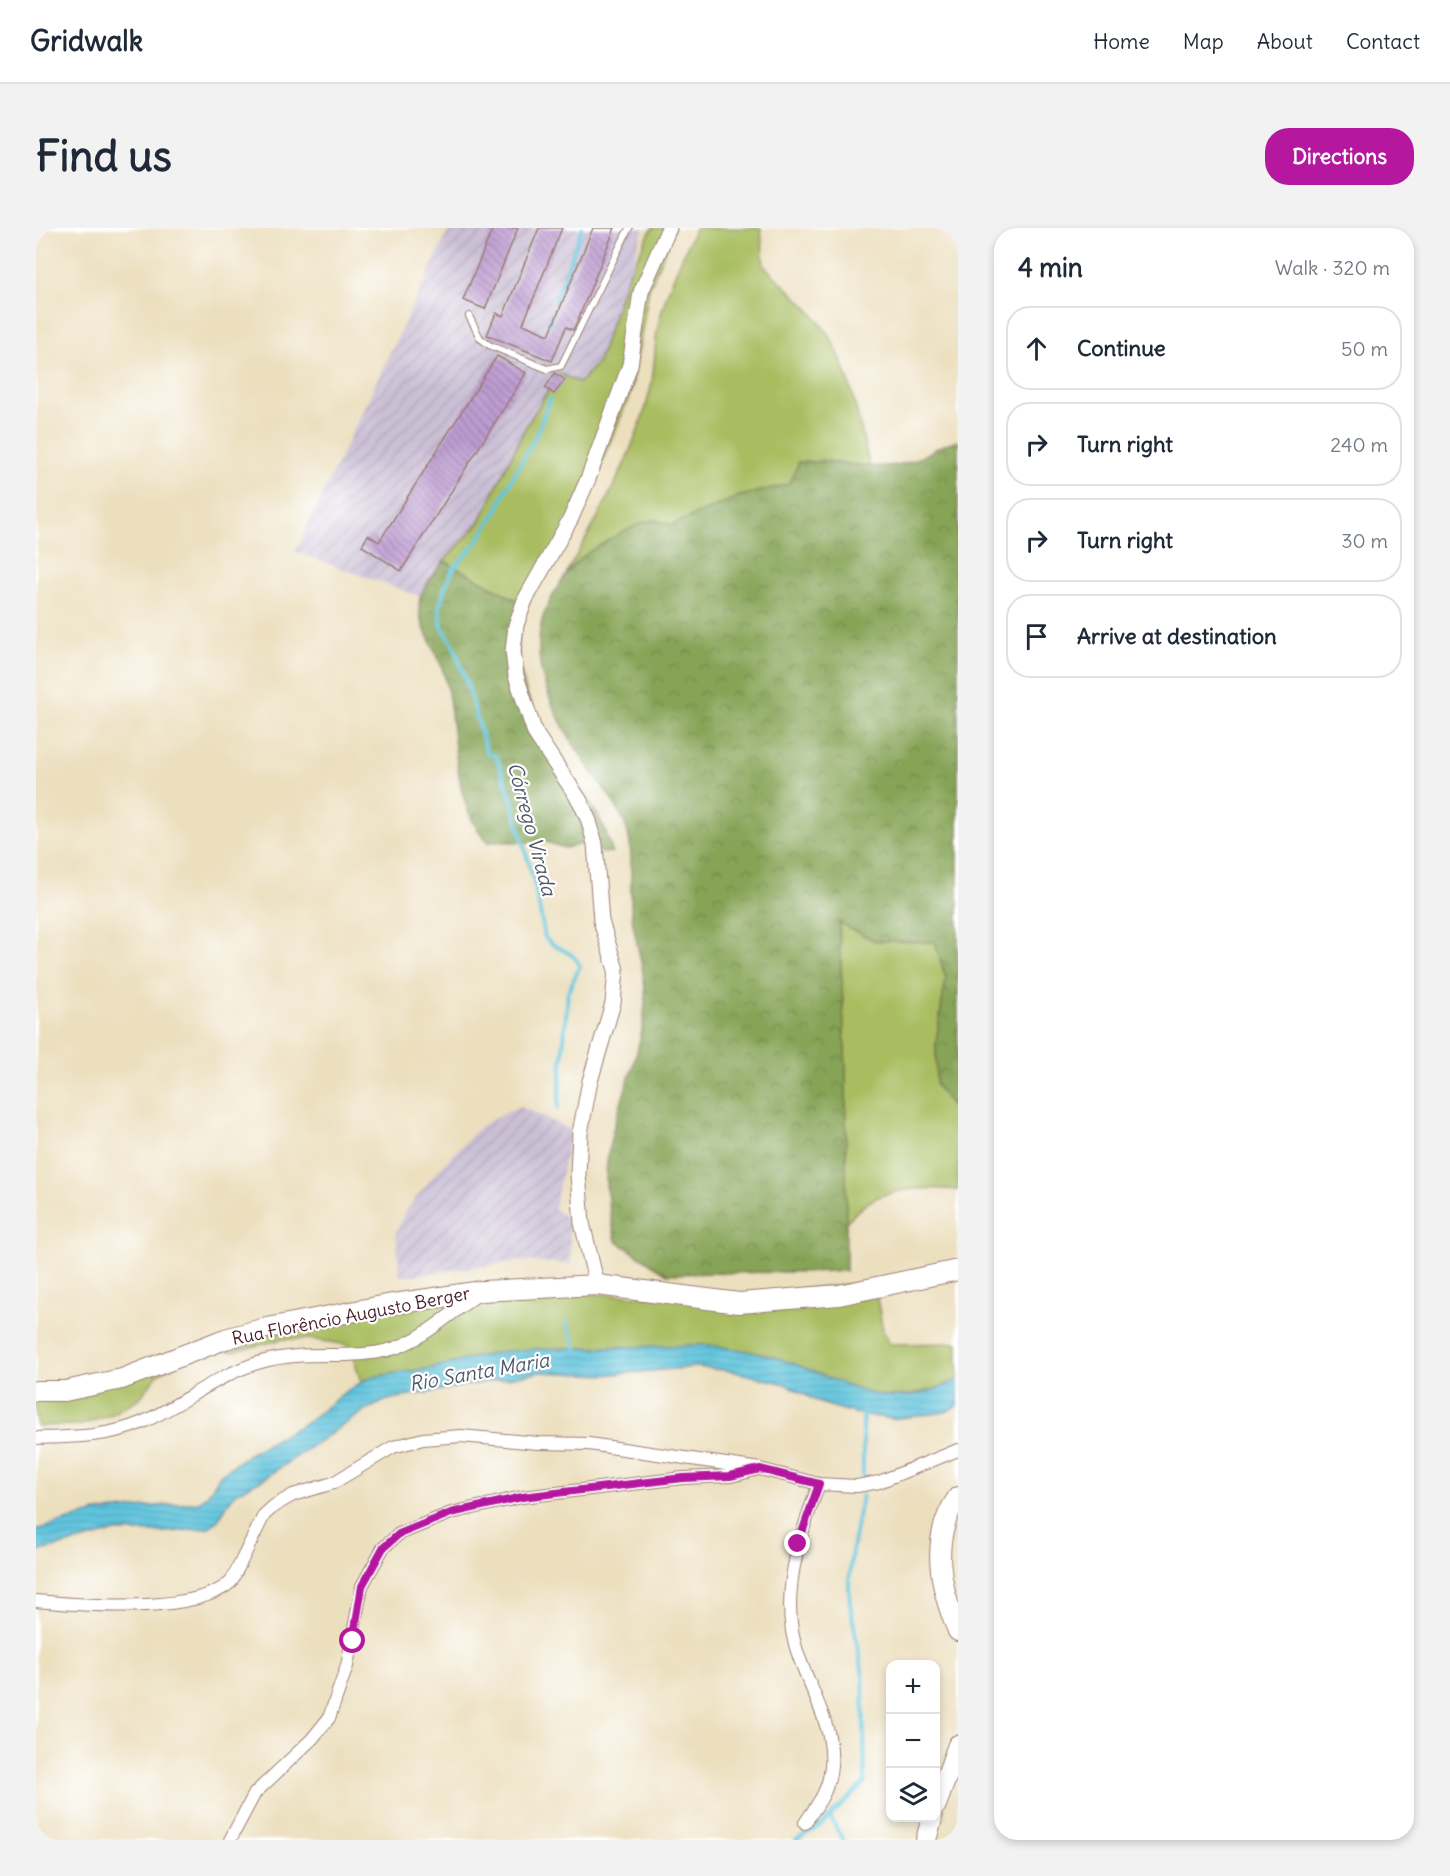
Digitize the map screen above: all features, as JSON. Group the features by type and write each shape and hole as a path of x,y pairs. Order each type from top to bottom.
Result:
{"main road":[{"name":"Rua Florêncio Augusto Berger","path":"36,1391 65,1391 122,1379 225,1339 262,1329 387,1305 483,1291 597,1285 739,1303 838,1295 958,1270"},
{"path":"958,1497 945,1526 940,1558 944,1598 958,1631"},
{"path":"940,1794 958,1745"},
{"path":"926,1840 931,1822"}],"street":[{"path":"597,1285 582,1223 578,1174 580,1133 590,1081 613,1003 616,970 601,921 596,844 589,821 580,801 535,733 516,676 513,651 516,625 525,600 571,518 588,479 630,365 642,292 669,228"},
{"path":"36,1438 84,1437 117,1431 144,1422 210,1383 260,1362 297,1354 363,1354 393,1348 413,1339 483,1291"},
{"path":"36,1601 110,1608 174,1601 223,1589 231,1582 264,1515 274,1506 292,1495 333,1483 393,1447 423,1439 461,1436 538,1443 589,1444 760,1469 819,1484 857,1486 879,1482 958,1450"},
{"path":"230,1840 255,1793 312,1739 329,1718 347,1666 362,1586 383,1548 399,1534 451,1513 522,1497 683,1478 730,1476 760,1469"},
{"path":"805,1823 825,1791 831,1775 829,1732 798,1653 790,1609 798,1544 819,1484"}],"lane":[{"path":"469,316 480,338 489,345 546,369 561,366 629,228"}],"shaded area":[{"path":"450,228 644,228 626,283 617,344 499,624 295,552"},
{"path":"519,1106 571,1130 554,1209 569,1219 571,1264 520,1261 400,1277 396,1231 405,1212 437,1171 481,1126"}],"green space":[{"path":"652,228 674,228 649,289 631,392 590,490 526,605 444,561 479,523 525,428 559,373 579,383 598,362 626,279"},
{"path":"695,228 761,228 764,266 812,313 835,346 851,390 870,467 821,460 789,484 737,497 672,525 655,520 588,553 566,573 602,509 643,417 651,387 657,331 664,304"},
{"path":"958,441 958,1114 936,1085 936,1042 946,978 935,942 875,941 839,923 846,1071 846,1271 667,1274 616,1241 610,1210 606,1178 608,1154 619,1108 634,1063 644,1016 644,982 631,905 631,851 627,830 620,813 565,729 545,686 540,663 539,641 542,619 552,597 577,562 603,543 638,524 654,520 672,525 737,497 789,484 799,462 866,466 893,465 913,461 951,442"},
{"path":"444,561 526,605 520,632 519,652 526,691 547,738 602,823 612,852 602,853 584,844 565,848 546,842 487,842 474,824 460,781 447,686 441,665 424,629 419,605 428,582"},
{"path":"839,923 875,941 935,942 946,978 936,1042 936,1085 958,1114 958,1190 923,1189 886,1194 863,1206 845,1223 846,1071"},
{"path":"874,1282 883,1331 890,1344 958,1343 958,1380 936,1389 893,1398 860,1392 785,1361 709,1345 499,1352 432,1368 371,1377 361,1382 349,1345 309,1339 283,1339 232,1352 207,1347 158,1374 140,1398 112,1414 82,1425 36,1426 36,1395 182,1351 488,1291 715,1298"}],"water":[{"name":"Rio Santa Maria","path":"709,1345 777,1358 851,1387 888,1396 909,1396 932,1391 958,1380 958,1405 946,1412 893,1419 854,1413 820,1403 786,1384 731,1371 697,1367 605,1375 541,1372 387,1400 366,1410 263,1479 234,1494 218,1520 208,1528 169,1532 115,1532 36,1552 36,1530 96,1512 199,1502 208,1494 221,1474 249,1454 309,1421 346,1391 371,1377 432,1368 499,1352"}],"building":[{"path":"493,228 518,228 485,309 463,300"},
{"path":"539,228 562,228 523,324 549,335 593,228 615,228 577,322 573,330 566,327 552,361 487,335 496,313 503,316"},
{"path":"497,356 526,373 401,571 362,546 368,535 379,542"},
{"path":"555,373 565,380 554,394 545,388"}],"waterway":[{"name":"Córrego Virada","path":"555,302 582,228"},
{"name":"Córrego Virada","path":"550,324 551,316"},
{"name":"Córrego Virada","path":"550,399 536,436 498,509 477,542 454,568 445,586 439,609 442,627 453,644 467,683 487,753 496,756 509,791 535,886 545,938 573,956 580,966 568,992 558,1109"},
{"name":"Córrego Virada","path":"566,1321 577,1351"},
{"path":"863,1411 863,1476"},
{"path":"796,1840 820,1826 865,1782 863,1675 850,1604 849,1584 852,1550 862,1495"},
{"path":"830,1817 843,1840"}],"route":[{"path":"353,1641 362,1586 383,1548 399,1534 418,1524 490,1503 522,1497 683,1478 730,1476 760,1469 819,1484 798,1544"}]}
